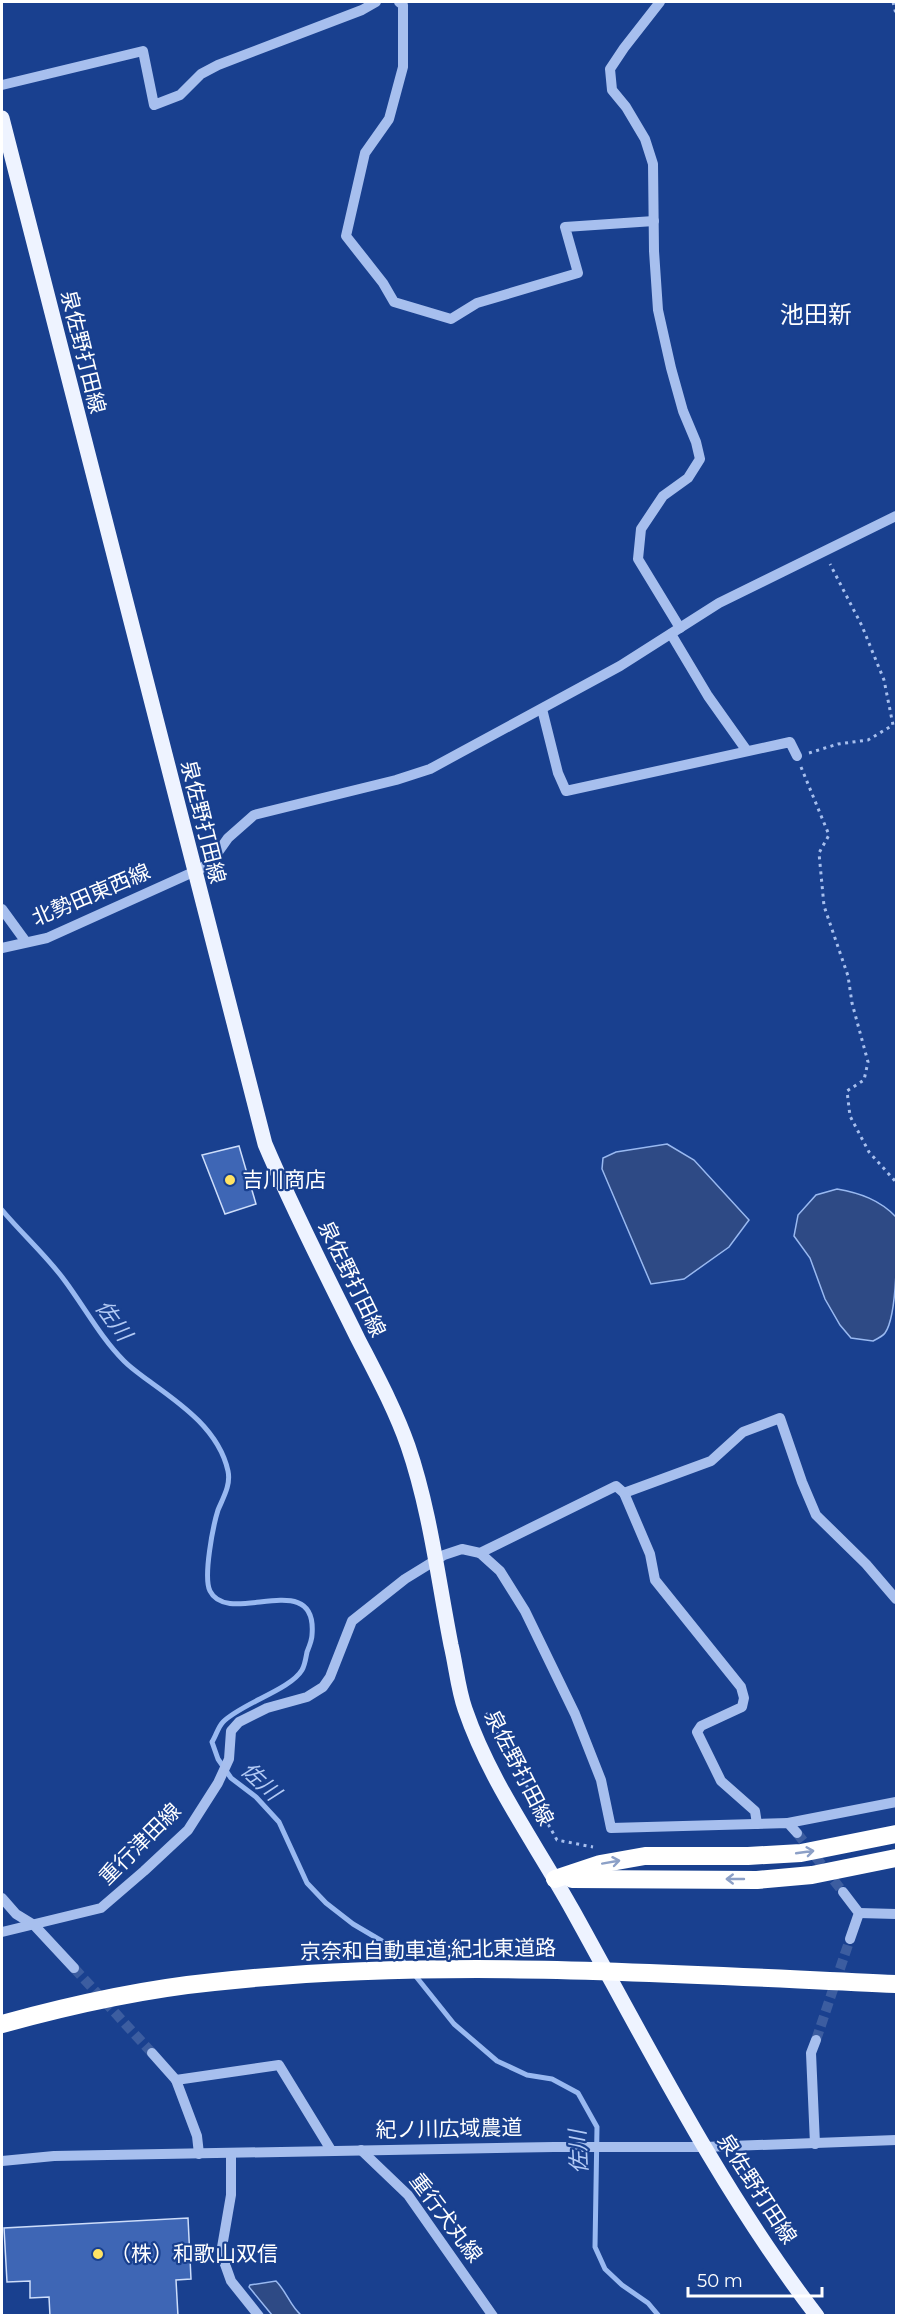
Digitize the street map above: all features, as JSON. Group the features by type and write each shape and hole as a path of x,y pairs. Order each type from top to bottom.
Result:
{"highway":[{"path":"555,1879 600,1864 645,1856 748,1856 801,1853 897,1834"},
{"path":"555,1879 757,1880 812,1875 897,1858"},
{"name":"京奈和自動車道;紀北東道路","path":"2,2024 128,1995 214,1982 364,1971 450,1968 564,1970 896,1987"}],"main road":[{"name":"泉佐野打田線","path":"2,118 265,1144 285,1192 381,1384 407,1443 423,1494 464,1706 481,1750 510,1806 555,1879 704,2147 817,2316"}],"street":[{"path":"2,85 143,51 154,105 180,95 201,74 218,65 362,10 376,2"},
{"path":"399,2 403,5 403,67 388,119 365,153 346,236 383,283 394,302 451,319 477,303 578,273 565,227 654,221"},
{"path":"660,2 610,69 612,90 626,107 645,139 653,164 658,310 671,368 683,411 696,442 699,459 688,478 663,495 641,529 638,559 708,696 747,751"},
{"name":"北勢田東西線","path":"2,948 47,938 195,871 211,862 228,838 254,815 396,780 430,769 620,666 719,603 897,516"},
{"path":"542,709 558,773 566,790 790,742 797,756"},
{"path":"2,909 26,942"},
{"path":"624,1493 711,1461 743,1432 780,1418 816,1515 866,1564 897,1599"},
{"path":"756,1824 755,1811 721,1781 697,1732 701,1726 742,1707 744,1698 741,1687 655,1580 650,1554 624,1493 616,1486 603,1491 480,1553 500,1571 525,1611 570,1704 600,1780 611,1828 756,1824 788,1823 897,1802"},
{"name":"重行津田線","path":"34,1924 101,1908 188,1830 218,1783 229,1759 231,1731 240,1722 267,1708 307,1697 323,1687 330,1677 352,1621 434,1559 462,1549 480,1553"},
{"path":"788,1823 797,1833"},
{"path":"843,1892 859,1912 897,1914"},
{"path":"2,1898 16,1914 34,1924 74,1968"},
{"path":"850,1939 859,1912"},
{"path":"2,1932 34,1924"},
{"path":"815,2144 811,2053 816,2040"},
{"path":"152,2053 176,2080 197,2136 199,2154"},
{"path":"176,2080 279,2065 331,2150"},
{"name":"紀ノ川広域農道","path":"2,2161 54,2156 331,2150 704,2147 897,2140"},
{"name":"重行犬丸線","path":"361,2150 408,2195 493,2316"},
{"path":"231,2153 231,2195 221,2253 231,2281 259,2316"}],"path":[{"path":"893,2 897,14"},
{"path":"824,552 862,626 876,659 884,680 893,725 868,740 838,744 797,756 829,835 819,853 824,906 848,976 852,1003 868,1062 864,1080 848,1091 850,1116 869,1152 897,1182"},
{"path":"545,1818 557,1840 601,1848"}],"water":[{"path":"667,1144 694,1160 749,1220 729,1247 684,1279 651,1284 602,1169 603,1158 616,1152"},
{"path":"837,1189 869,1198 896,1217 896,1278 892,1311 885,1333 873,1341 851,1338 840,1325 825,1299 810,1258 794,1236 798,1215 816,1195"},
{"path":"276,2281 301,2315 272,2315 249,2287"}],"building":[{"name":"吉川商店","path":"239,1146 256,1204 225,1214 202,1155"},
{"name":"（株）和歌山双信","path":"188,2218 191,2279 176,2280 178,2316 50,2316 49,2297 30,2298 30,2281 7,2282 4,2228"}],"waterway":[{"name":"佐川","path":"2,1210 58,1272 100,1333 124,1361 186,1409 216,1443 229,1476 211,1539 208,1563 210,1591 220,1601 234,1604 270,1601 301,1604 310,1615 312,1637 302,1670 287,1684 231,1715 221,1724 212,1742 218,1759 231,1778 256,1797 279,1822 307,1883 326,1903 353,1924 392,1947 406,1965"},
{"name":"佐川","path":"414,1974 454,2024 497,2061 527,2075 552,2079 578,2093 597,2127 595,2247 605,2269 622,2285 648,2303 659,2316"}],"tunnel":[{"path":"797,1833 843,1892"},
{"path":"816,2040 850,1939"},
{"path":"74,1968 152,2053"}],"place":[{"name":"吉川商店","path":"230,1180"},
{"name":"（株）和歌山双信","path":"98,2254"}],"district":[{"name":"池田新","path":"816,315"}]}
